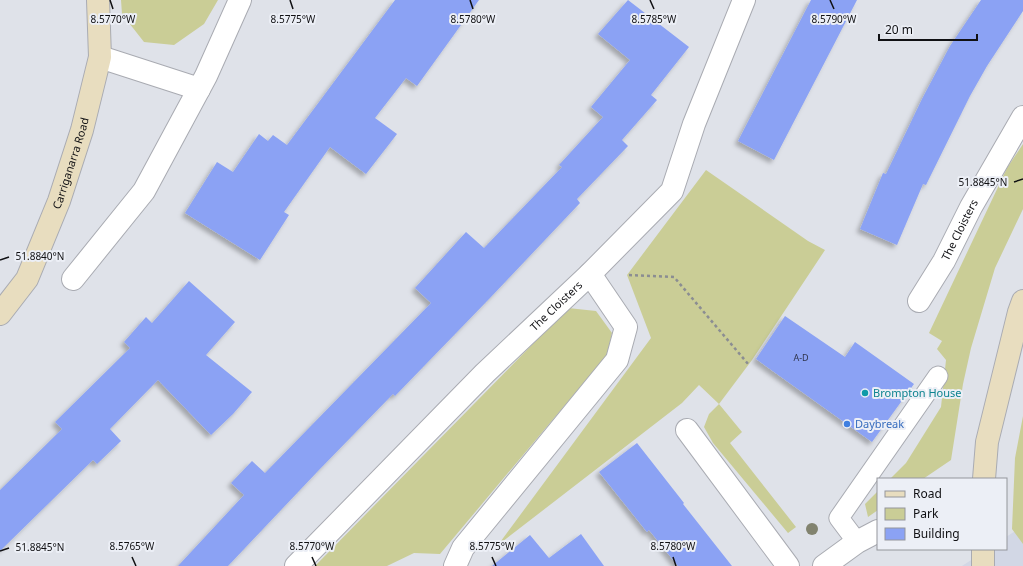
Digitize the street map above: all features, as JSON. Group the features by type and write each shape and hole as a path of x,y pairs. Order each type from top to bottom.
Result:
{"street":[{"name":"Carriganarra Road","path":"0,314 27,279 58,201 82,130 100,57 98,0"},
{"path":"72,279 144,191 199,89 240,0"},
{"name":"The Cloisters","path":"296,566 485,373 590,274 672,191 694,124 744,0"},
{"path":"100,57 199,89"},
{"name":"The Cloisters","path":"919,301 944,261 971,207 1023,117"},
{"path":"455,566 463,548 617,360 626,327 590,274"},
{"path":"984,478 987,442 1023,301"},
{"path":"687,430 788,566"},
{"path":"824,566 857,542 877,532"},
{"path":"983,550 983,566"}],"lane":[{"path":"857,542 839,518 938,376"}],"path":[{"path":"590,274 674,277 749,365"}],"shaded area":[{"path":"1023,526 1023,566 962,566 986,550 1007,550 1007,536"}],"green space":[{"path":"121,0 218,0 204,24 174,45 144,42 122,14"},
{"path":"1023,144 1023,209 995,268 971,348 963,384 951,460 924,478 891,478 906,463 941,407 946,360 937,349 942,341 929,333 1007,168"},
{"path":"706,170 808,241 825,250 752,360 719,404 699,385 682,403 498,545 651,338 627,275"},
{"path":"568,308 596,311 612,333 607,355 440,554 414,553 387,566 315,566"},
{"path":"719,404 742,432 730,443 796,527 788,533 713,443 704,427 709,414"},
{"path":"1023,416 1023,544 1012,529 1015,458"},
{"path":"877,492 877,511 868,517 865,504"}],"building":[{"path":"395,0 479,0 417,86 406,78 375,118 397,134 366,174 330,147 284,212 289,215 260,260 185,213 217,162 233,172 259,134 268,141 273,135 287,145"},
{"path":"628,0 689,47 651,95 657,100 622,140 628,146 577,199 580,203 490,298 395,396 393,394 228,566 178,566 244,495 231,483 252,461 265,473 431,303 415,288 466,232 484,248 562,167 559,165 603,117 591,107 630,60 598,34"},
{"path":"811,0 857,0 774,160 738,141"},
{"path":"981,0 1023,0 1023,11 987,66 970,96 926,185 923,184 897,245 860,229 883,173 886,174 922,99 950,46"},
{"path":"189,281 235,322 206,355 252,392 233,414 211,435 158,380 110,429 121,441 97,464 93,460 0,551 0,490 62,429 55,422 130,348 124,342 146,317 152,323"},
{"path":"785,316 845,357 855,342 914,384 872,442 756,359"},
{"path":"637,443 732,566 678,566 649,530 647,532 599,472"},
{"path":"581,534 604,566 492,566 530,535 549,558"}],"place":[{"name":"Brompton House","path":"865,393"},
{"name":"Daybreak","path":"847,424"}]}
